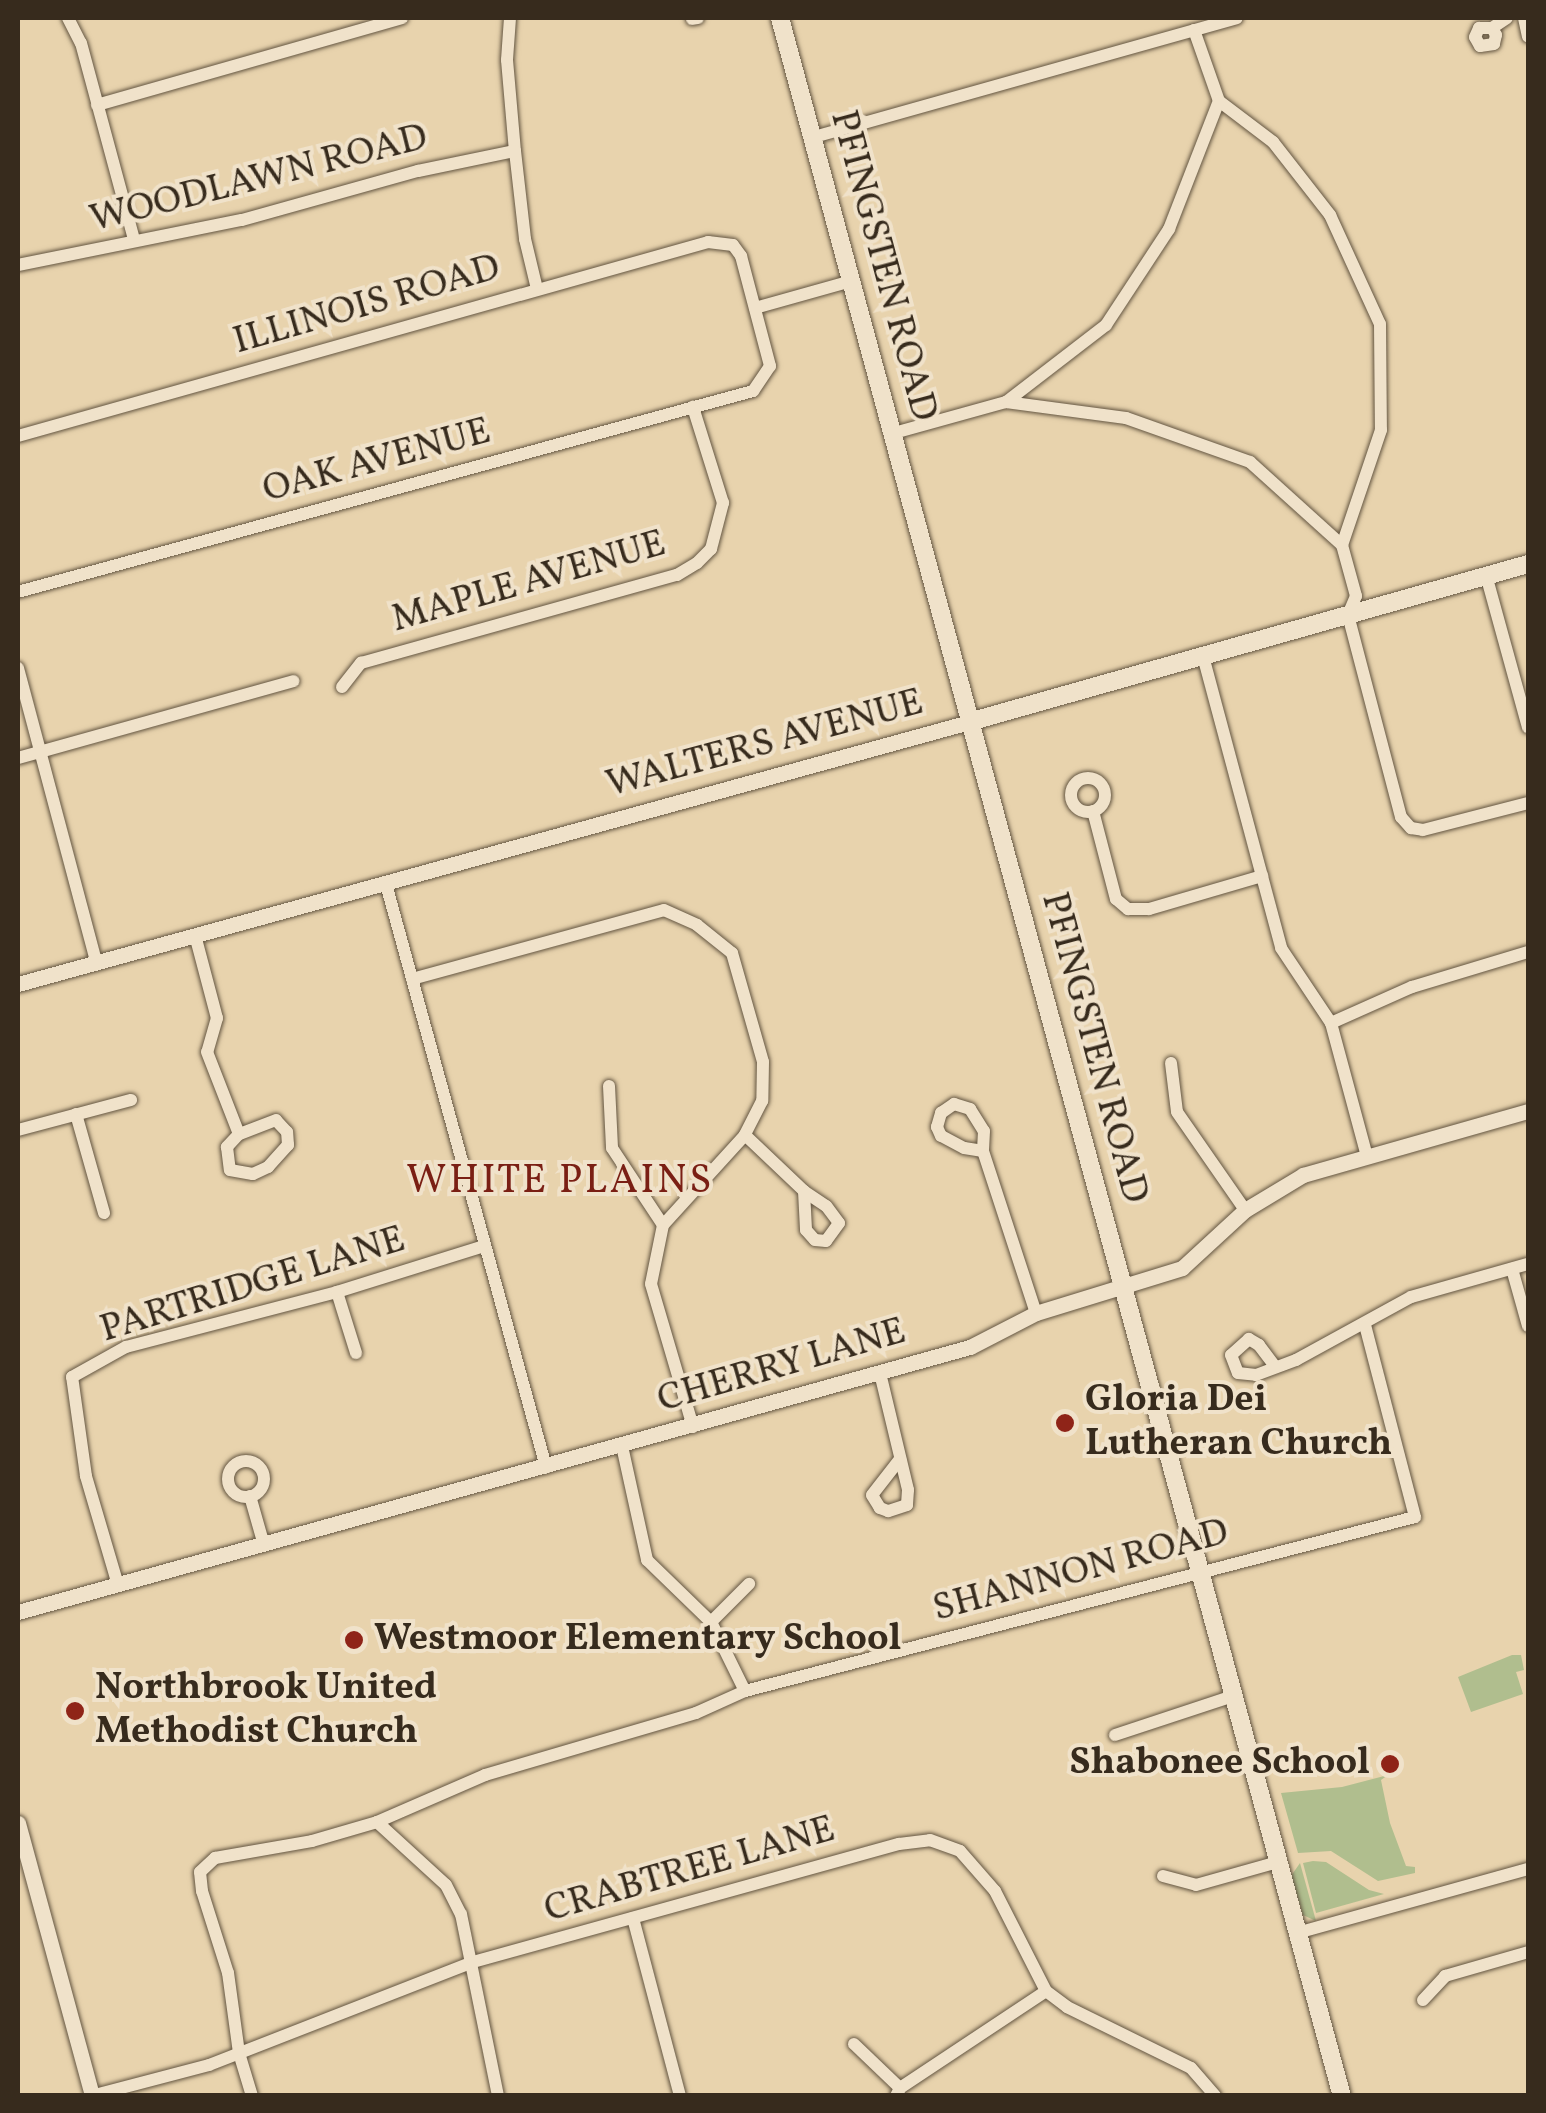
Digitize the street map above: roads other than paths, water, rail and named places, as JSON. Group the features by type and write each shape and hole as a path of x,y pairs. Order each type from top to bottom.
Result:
{"main road":[{"name":"PFINGSTEN ROAD","path":"780,18 1342,2096"},
{"name":"WALTERS AVENUE","path":"970,722 1528,564"}],"street":[{"path":"68,18 81,43 134,240"},
{"path":"97,105 402,18"},
{"path":"510,18 508,60 515,151 525,240 536,289"},
{"path":"814,136 1237,18"},
{"path":"1492,28 1507,18"},
{"path":"1524,18 1528,37"},
{"path":"1194,30 1219,101 1273,142 1330,215 1380,324 1381,430 1342,545"},
{"path":"894,433 1006,402 1106,324 1170,229 1219,101"},
{"name":"WOODLAWN ROAD","path":"18,265 242,220 418,171 515,151"},
{"name":"ILLINOIS ROAD","path":"18,436 708,242 734,245 755,308"},
{"path":"755,308 852,281"},
{"name":"OAK AVENUE","path":"18,592 753,391 770,366 755,308"},
{"path":"1006,402 1126,418 1250,462 1342,545 1356,596 1348,615 1401,817 1410,828 1422,830 1528,803"},
{"name":"MAPLE AVENUE","path":"342,687 361,663 676,575 696,563 711,550 723,503 693,407"},
{"path":"1486,576 1528,728"},
{"path":"1203,656 1281,948 1331,1024 1367,1156"},
{"path":"18,668 96,962"},
{"path":"18,758 293,681"},
{"name":"WALTERS AVENUE","path":"18,984 970,722"},
{"path":"1093,811 1116,898 1128,909 1149,909 1262,876"},
{"path":"386,884 546,1467"},
{"path":"412,978 664,910 697,925 732,953 763,1062 762,1101 745,1136 663,1225 651,1284 693,1427"},
{"path":"194,936 217,1018 207,1052 230,1122 238,1134"},
{"path":"1331,1024 1412,987 1528,952"},
{"path":"1171,1063 1177,1112 1245,1210"},
{"path":"608,1086 612,1148 663,1225"},
{"path":"18,1130 131,1100"},
{"name":"CHERRY LANE","path":"18,1612 693,1427 970,1346 1036,1313 1182,1268 1245,1210 1303,1175 1528,1110"},
{"path":"76,1114 104,1213"},
{"path":"276,1120 288,1132 288,1145 268,1167 241,1174 230,1170 226,1159 227,1147 238,1134 276,1120"},
{"path":"745,1136 804,1192"},
{"path":"983,1151 1036,1313"},
{"name":"PARTRIDGE LANE","path":"118,1585 86,1476 72,1377 126,1348 337,1292 484,1246"},
{"path":"1274,1365 1296,1360 1411,1297 1528,1264"},
{"path":"1512,1269 1528,1326"},
{"path":"337,1292 356,1352"},
{"name":"SHANNON ROAD","path":"239,2053 228,1972 202,1891 200,1872 215,1858 312,1841 377,1822 485,1776 696,1713 745,1691 1416,1517 1365,1324"},
{"path":"880,1374 900,1458"},
{"path":"622,1446 647,1560 711,1622 745,1691"},
{"path":"250,1496 264,1545"},
{"path":"711,1622 749,1584"},
{"path":"1114,1734 1233,1696"},
{"path":"377,1822 446,1885 461,1914 498,2096"},
{"path":"18,1823 92,2095"},
{"name":"CRABTREE LANE","path":"92,2095 239,2053 473,1962 899,1844 930,1840 960,1851 996,1892 1046,1992"},
{"path":"1163,1876 1196,1885 1278,1862"},
{"path":"1298,1933 1528,1868"},
{"path":"633,1918 680,2096"},
{"path":"1422,2000 1445,1976 1528,1952"},
{"path":"854,2044 898,2092 1046,1992 1067,2007 1191,2068 1214,2096"},
{"path":"239,2053 252,2096"}],"place":[{"name":"Gloria Dei Lutheran Church","path":"1065,1423"},
{"name":"Westmoor Elementary School","path":"354,1640"},
{"name":"Northbrook United Methodist Church","path":"75,1711"},
{"name":"Shabonee School","path":"1390,1764"}],"district":[{"name":"WHITE PLAINS","path":"560,1182"}]}
